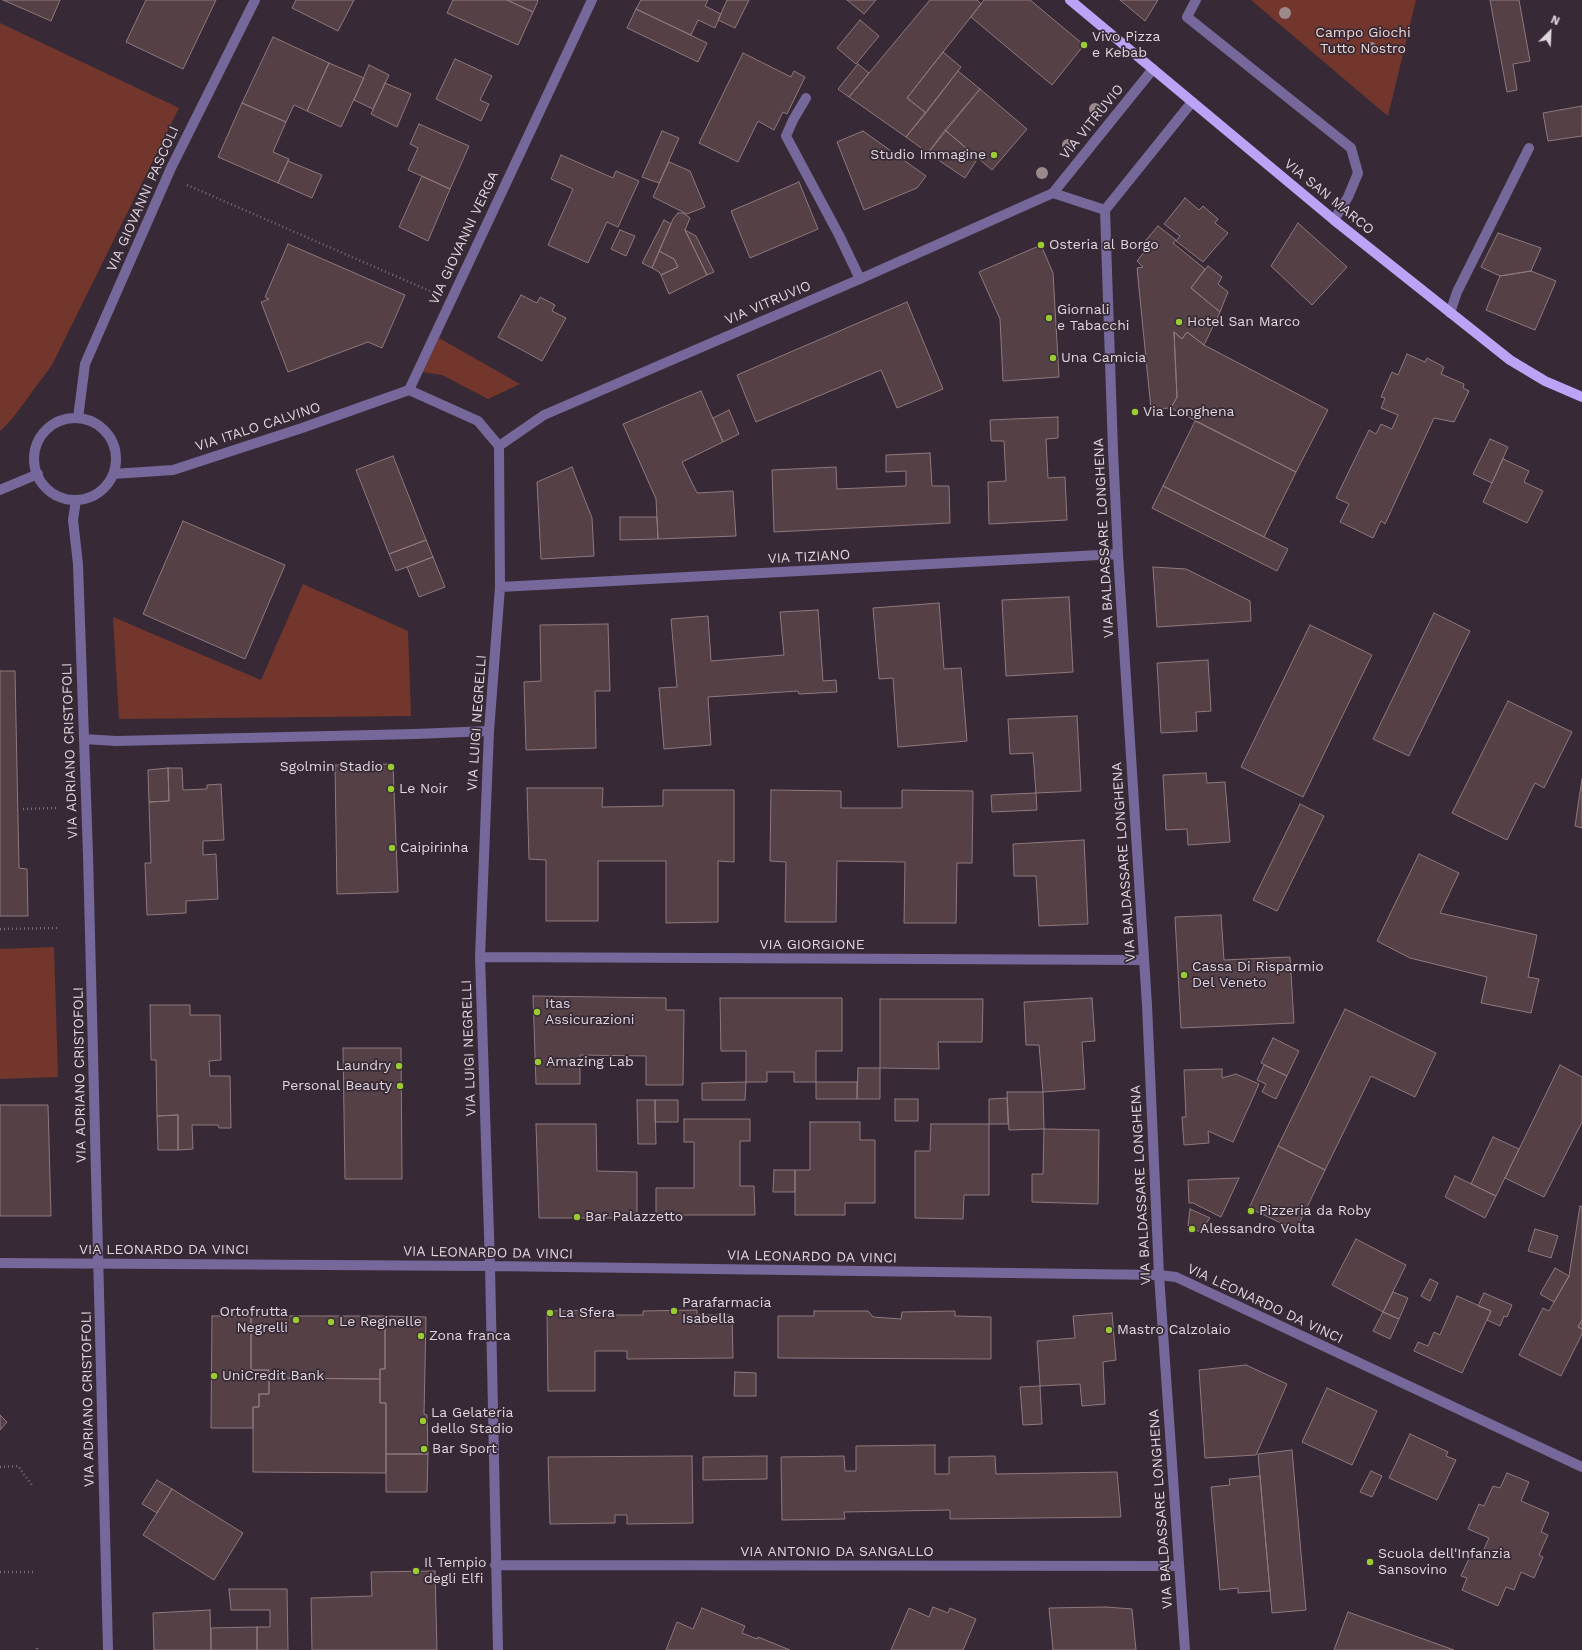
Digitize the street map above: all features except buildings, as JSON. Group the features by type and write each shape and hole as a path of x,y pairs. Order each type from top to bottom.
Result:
{"main road":[{"name":"VIA SAN MARCO","path":"1070,0 1334,220 1510,360 1545,381 1582,397"}],"street":[{"name":"VIA GIOVANNI PASCOLI","path":"78,418 85,364 171,168 255,0"},
{"name":"VIA GIOVANNI VERGA","path":"408,390 592,0"},
{"path":"1196,0 1187,17 1351,148 1358,172 1348,197 1334,220"},
{"name":"VIA VITRUVIO","path":"499,446 544,415 860,279 1053,193 1153,69"},
{"path":"806,98 793,120 786,136 839,235 860,279"},
{"path":"1053,193 1105,210 1192,102"},
{"path":"1450,312 1457,292 1529,148"},
{"name":"VIA BALDASSARE LONGHENA","path":"1105,210 1118,554 1144,960 1159,1275 1184,1650"},
{"path":"408,390 478,421 499,446"},
{"name":"VIA ITALO CALVINO","path":"113,474 173,470 302,428 408,390"},
{"path":"68,418 78,418 88,420 98,425 107,433 113,442 116,453 116,464 113,474 107,484 98,492 88,497 76,500 57,495 49,490 38,474 34,454 42,435 49,427 68,418"},
{"name":"VIA LUIGI NEGRELLI","path":"498,1650 495,1565 490,1266 480,957 489,731 500,587 499,446"},
{"path":"0,490 38,474"},
{"name":"VIA ADRIANO CRISTOFOLI","path":"76,500 73,520 78,564 88,855 108,1650"},
{"name":"VIA TIZIANO","path":"500,587 1118,554"},
{"path":"84,739 116,741 489,731"},
{"name":"VIA GIORGIONE","path":"480,957 1144,960"},
{"name":"VIA LEONARDO DA VINCI","path":"0,1263 490,1266 1159,1275 1176,1277 1582,1467"},
{"name":"VIA ANTONIO DA SANGALLO","path":"495,1565 1178,1566"}],"path":[{"path":"183,183 433,293"},
{"path":"23,809 56,808"},
{"path":"0,929 58,928"},
{"path":"0,1467 18,1466 32,1485"},
{"path":"0,1572 35,1572"}],"green space":[{"name":"Campo Giochi Tutto Nostro","path":"1251,0 1416,0 1388,116 1370,101"},
{"path":"0,23 179,108 52,365 12,419 0,431"},
{"path":"439,338 520,384 488,399 442,375 423,372"},
{"path":"303,584 408,631 411,716 119,719 113,617 261,680"},
{"path":"54,947 58,1077 0,1079 0,949"}],"place":[{"name":"Vivo Pizza e Kebab","path":"1084,45"},
{"name":"Studio Immagine","path":"994,155"},
{"name":"Osteria al Borgo","path":"1041,245"},
{"name":"Giornali e Tabacchi","path":"1049,318"},
{"name":"Hotel San Marco","path":"1179,322"},
{"name":"Una Camicia","path":"1053,358"},
{"name":"Via Longhena","path":"1135,412"},
{"name":"Sgolmin Stadio","path":"391,767"},
{"name":"Le Noir","path":"391,789"},
{"name":"Caipirinha","path":"392,848"},
{"name":"Cassa Di Risparmio Del Veneto","path":"1184,975"},
{"name":"Itas Assicurazioni","path":"537,1012"},
{"name":"Amazing Lab","path":"538,1062"},
{"name":"Laundry","path":"399,1066"},
{"name":"Personal Beauty","path":"400,1086"},
{"name":"Pizzeria da Roby","path":"1251,1211"},
{"name":"Bar Palazzetto","path":"577,1217"},
{"name":"Alessandro Volta","path":"1192,1229"},
{"name":"Parafarmacia Isabella","path":"674,1311"},
{"name":"La Sfera","path":"550,1313"},
{"name":"Ortofrutta Negrelli","path":"296,1320"},
{"name":"Le Reginelle","path":"331,1322"},
{"name":"Mastro Calzolaio","path":"1109,1330"},
{"name":"Zona franca","path":"421,1336"},
{"name":"UniCredit Bank","path":"214,1376"},
{"name":"La Gelateria dello Stadio","path":"423,1421"},
{"name":"Bar Sport","path":"424,1449"},
{"name":"Scuola dell'Infanzia Sansovino","path":"1370,1562"},
{"name":"Il Tempio degli Elfi","path":"416,1571"}]}
